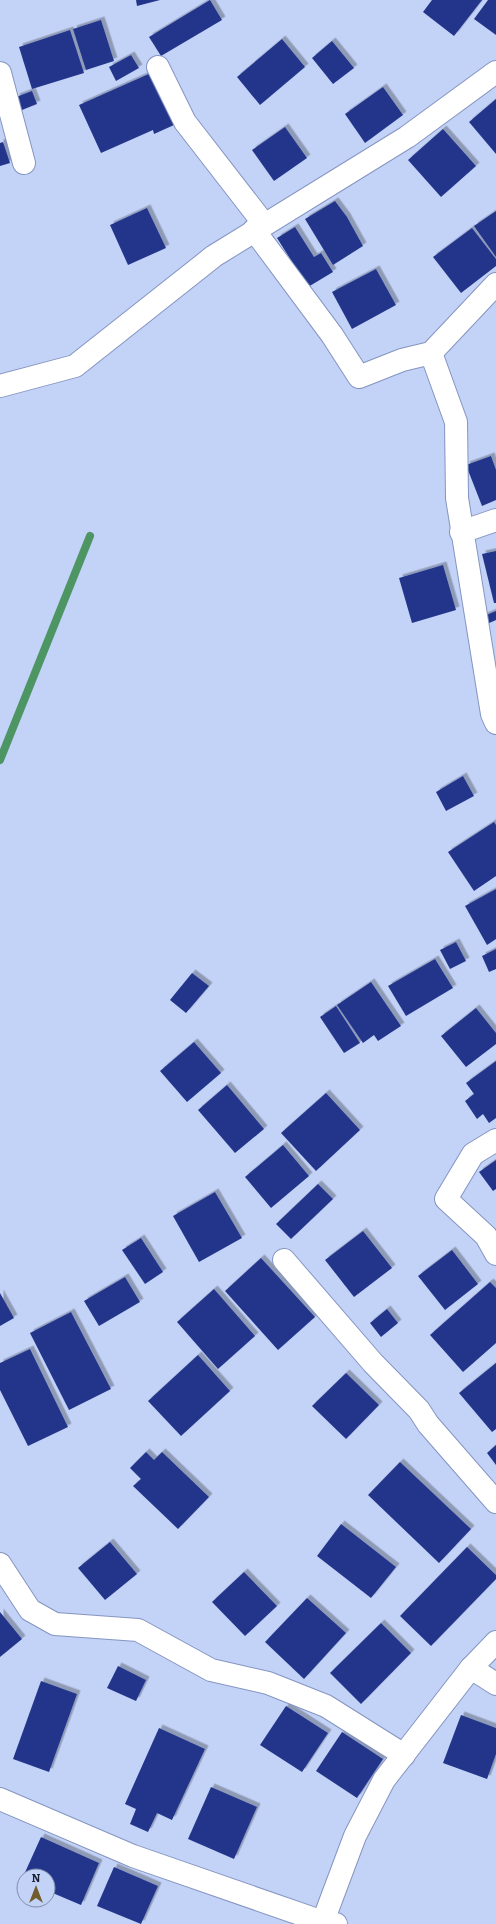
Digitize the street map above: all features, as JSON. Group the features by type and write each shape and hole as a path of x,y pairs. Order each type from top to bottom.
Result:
{"street":[{"path":"158,67 185,122 259,227 359,377 402,360 431,352 496,284"},
{"path":"0,386 75,366 214,256 407,137 496,72"},
{"path":"0,73 24,164"},
{"path":"431,352 456,422 457,498 461,532 492,714 496,723"},
{"path":"461,532 496,520"},
{"path":"493,1240 446,1199 473,1154 496,1140"},
{"path":"284,1260 373,1363 419,1410 428,1424 496,1502"},
{"path":"0,1564 30,1610 55,1624 138,1630 212,1670 268,1683 326,1706 404,1755"},
{"path":"0,1799 133,1856 327,1923 355,1836 384,1780 471,1668 496,1642"},
{"path":"471,1668 496,1684"}],"building":[{"path":"136,0 160,0 137,6"},
{"path":"210,0 222,20 161,56 149,37"},
{"path":"432,0 482,0 454,36 423,12"},
{"path":"488,0 496,0 496,35 474,19"},
{"path":"101,20 114,61 86,70 73,29"},
{"path":"70,30 84,73 32,89 19,47"},
{"path":"282,39 305,67 260,105 237,77"},
{"path":"332,41 354,68 333,84 312,58"},
{"path":"131,55 139,68 116,81 109,67"},
{"path":"151,73 174,125 154,134 153,130 101,153 79,105"},
{"path":"383,87 403,115 365,143 345,114"},
{"path":"32,91 37,104 22,110 16,97"},
{"path":"496,99 496,154 469,122"},
{"path":"285,127 307,158 274,181 252,150"},
{"path":"443,129 476,166 441,197 408,160"},
{"path":"3,142 10,163 0,166 0,143"},
{"path":"335,201 347,217 363,246 333,265 305,219"},
{"path":"147,208 166,248 128,265 110,225"},
{"path":"496,211 496,257 474,226"},
{"path":"295,227 314,257 321,253 333,272 308,287 277,238"},
{"path":"472,228 496,259 496,266 461,293 433,257"},
{"path":"376,269 396,305 352,329 332,292"},
{"path":"491,456 496,470 496,500 482,506 466,465"},
{"path":"496,551 496,603 494,603 482,554"},
{"path":"443,565 456,610 412,623 399,578"},
{"path":"496,611 496,620 487,624 484,616"},
{"path":"463,776 474,796 446,811 436,792"},
{"path":"494,822 496,825 496,876 474,891 448,852"},
{"path":"496,889 496,939 487,945 465,906"},
{"path":"456,942 466,961 450,969 440,950"},
{"path":"496,949 496,969 489,972 482,956"},
{"path":"435,959 453,988 406,1016 388,986"},
{"path":"192,973 209,986 186,1013 170,1000"},
{"path":"371,982 401,1026 378,1041 374,1035 363,1043 337,1005"},
{"path":"336,1006 360,1043 344,1053 320,1017"},
{"path":"476,1008 496,1033 496,1044 466,1067 441,1036"},
{"path":"194,1042 221,1073 187,1102 160,1071"},
{"path":"496,1061 496,1118 489,1123 483,1114 477,1119 465,1101 474,1094 466,1083"},
{"path":"227,1085 264,1129 235,1153 198,1110"},
{"path":"326,1093 360,1130 316,1171 281,1133"},
{"path":"283,1145 309,1176 271,1208 245,1177"},
{"path":"496,1160 496,1189 493,1191 479,1172"},
{"path":"318,1184 333,1199 291,1239 276,1224"},
{"path":"215,1192 242,1238 199,1262 173,1216"},
{"path":"363,1231 392,1268 354,1297 325,1260"},
{"path":"141,1238 163,1272 145,1284 122,1250"},
{"path":"452,1250 478,1284 445,1310 418,1276"},
{"path":"261,1258 315,1317 278,1350 225,1291"},
{"path":"125,1277 140,1302 99,1326 84,1301"},
{"path":"490,1282 496,1288 496,1343 463,1372 430,1335"},
{"path":"214,1289 255,1336 218,1369 177,1322"},
{"path":"0,1293 14,1318 0,1326"},
{"path":"387,1309 398,1323 381,1337 370,1323"},
{"path":"71,1312 111,1389 69,1410 30,1333"},
{"path":"30,1349 68,1427 28,1446 0,1390 0,1363"},
{"path":"198,1355 230,1391 181,1436 148,1401"},
{"path":"496,1363 496,1429 492,1432 459,1393"},
{"path":"346,1373 379,1405 346,1439 312,1406"},
{"path":"496,1445 496,1465 487,1453"},
{"path":"146,1452 154,1460 162,1452 209,1497 178,1529 133,1486 141,1479 130,1468"},
{"path":"400,1462 471,1529 439,1563 368,1495"},
{"path":"341,1524 396,1567 371,1598 317,1556"},
{"path":"110,1542 137,1574 105,1600 78,1568"},
{"path":"467,1547 496,1575 496,1579 431,1646 400,1616"},
{"path":"244,1572 277,1606 245,1636 212,1602"},
{"path":"307,1598 346,1633 304,1679 265,1642"},
{"path":"0,1612 22,1639 0,1657"},
{"path":"381,1623 411,1653 361,1704 330,1673"},
{"path":"118,1666 146,1680 136,1701 107,1688"},
{"path":"41,1681 77,1694 49,1772 13,1759"},
{"path":"286,1706 328,1733 302,1772 260,1745"},
{"path":"461,1715 496,1728 496,1754 487,1779 443,1763"},
{"path":"159,1728 205,1749 172,1820 157,1813 148,1832 130,1824 136,1809 125,1804"},
{"path":"342,1732 383,1759 357,1798 316,1771"},
{"path":"211,1787 257,1807 234,1859 188,1839"},
{"path":"41,1837 99,1863 81,1905 56,1894 56,1868 27,1868"},
{"path":"114,1867 158,1886 141,1924 97,1906"}],"waterway":[{"path":"0,760 90,536"}]}
